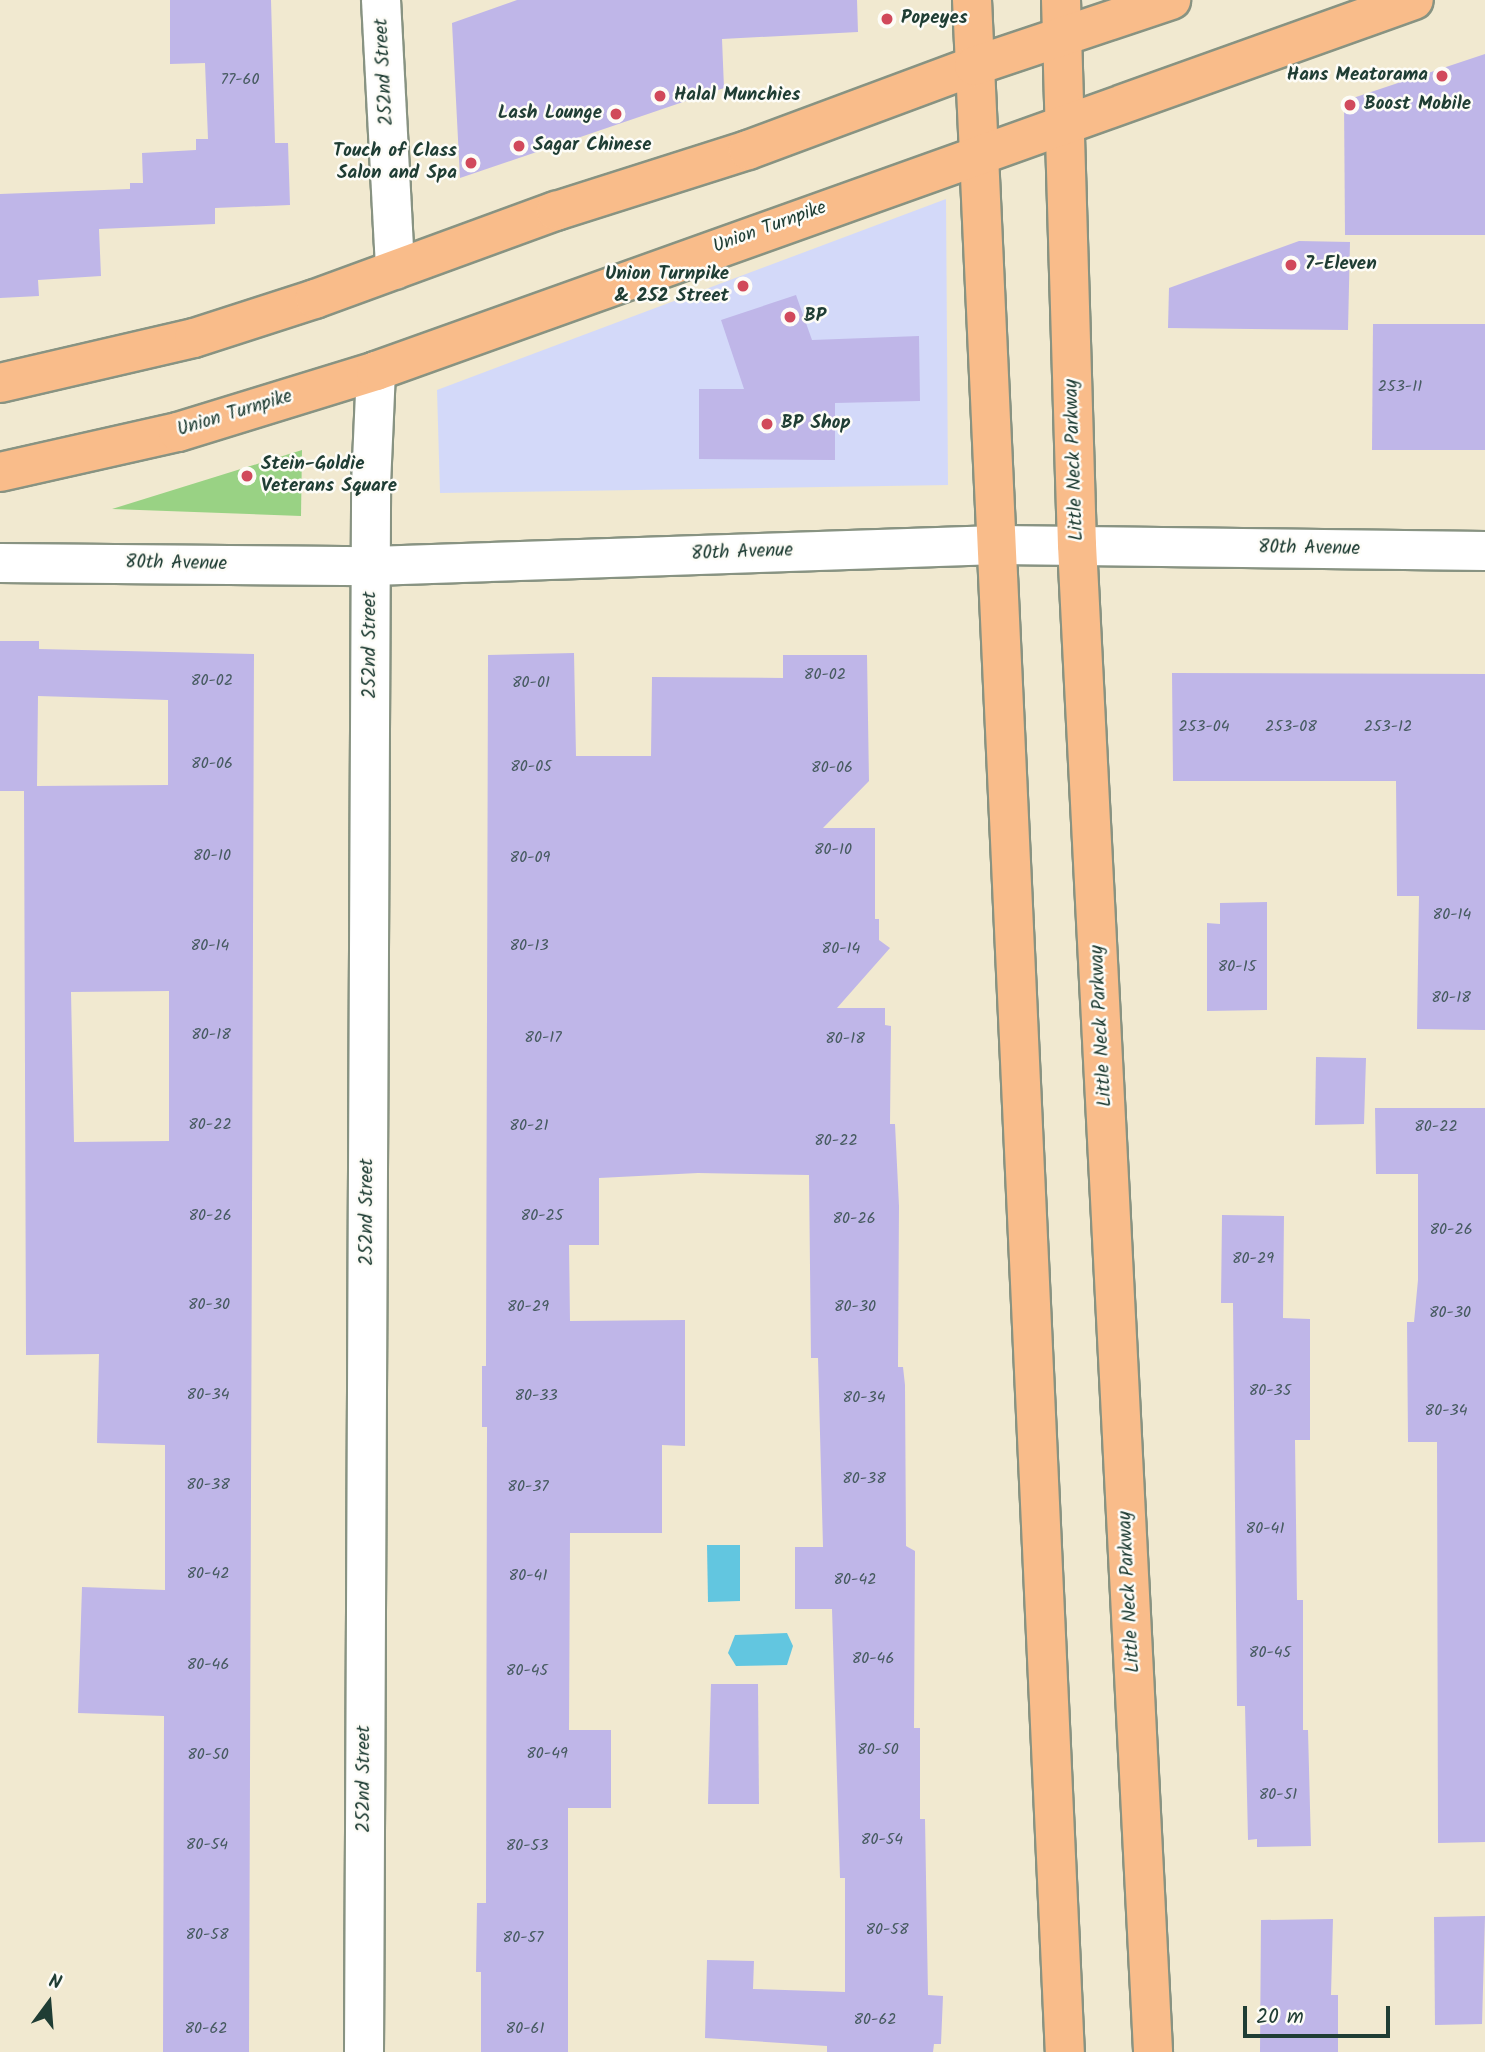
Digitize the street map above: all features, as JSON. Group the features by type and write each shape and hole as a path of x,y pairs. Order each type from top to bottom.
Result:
{"main road":[{"path":"972,0 1065,2052"},
{"name":"Little Neck Parkway","path":"1061,0 1077,545 1153,2052"},
{"path":"0,383 194,338 556,211 748,150 974,66 1171,0"},
{"name":"Union Turnpike","path":"0,472 178,432 376,372 1414,0"}],"street":[{"name":"252nd Street","path":"381,0 394,270"},
{"name":"252nd Street","path":"364,2052 372,566 376,372"},
{"name":"80th Avenue","path":"0,563 372,566 998,545 1485,551"}],"shaded area":[{"path":"946,199 948,485 440,493 437,390"}],"green space":[{"path":"302,450 301,516 112,509"}],"water":[{"path":"707,1545 740,1545 740,1601 708,1602"},
{"path":"787,1633 793,1646 787,1665 736,1666 728,1653 735,1635"}],"building":[{"path":"170,0 271,0 275,143 288,143 290,205 215,208 215,224 99,229 101,276 38,280 39,296 0,298 0,194 130,189 130,183 143,183 142,153 196,150 196,139 208,139 205,63 170,64"},
{"path":"517,0 857,0 858,32 722,39 724,88 460,178 452,23"},
{"path":"1485,54 1485,235 1345,235 1344,101"},
{"name":"7-Eleven","path":"1299,241 1350,242 1348,330 1168,328 1169,288"},
{"path":"796,295 812,340 919,336 920,401 835,403 835,460 699,459 699,389 744,389 721,320"},
{"path":"1373,324 1485,324 1485,450 1372,450"},
{"path":"0,641 39,641 39,649 254,654 249,2052 163,2052 164,1716 78,1713 82,1587 165,1590 165,1445 97,1443 99,1354 26,1355 24,791 0,791","holes":["38,696 168,700 168,785 37,786","169,991 169,1141 74,1142 71,992"]},
{"path":"574,653 576,756 651,756 652,677 783,678 783,655 867,655 869,781 823,828 875,828 875,919 879,919 879,940 890,948 837,1008 885,1008 885,1025 891,1026 890,1124 895,1124 899,1206 898,1367 903,1367 905,1385 906,1546 915,1551 914,1728 920,1728 920,1819 925,1819 928,1995 943,1996 941,2044 934,2044 933,2052 827,2052 827,2046 705,2038 707,1960 754,1961 753,1989 845,1992 845,1878 840,1878 832,1609 795,1609 795,1547 823,1547 818,1358 811,1358 809,1175 698,1173 599,1178 599,1245 569,1245 570,1321 685,1320 685,1446 662,1445 662,1533 570,1533 569,1730 611,1730 611,1808 568,1808 568,2052 481,2052 481,1972 476,1972 477,1903 486,1903 487,1427 482,1427 482,1366 486,1366 488,655"},
{"path":"1172,673 1485,674 1485,1030 1417,1029 1419,896 1397,896 1396,781 1173,781"},
{"path":"1267,902 1267,1010 1207,1011 1207,923 1220,924 1220,903"},
{"path":"1316,1057 1366,1058 1364,1124 1315,1125"},
{"path":"1375,1108 1485,1108 1485,1842 1438,1843 1437,1442 1408,1442 1407,1322 1414,1322 1418,1280 1418,1174 1376,1174"},
{"path":"1222,1215 1284,1216 1283,1318 1310,1319 1310,1440 1295,1440 1297,1600 1303,1600 1303,1730 1308,1730 1311,1846 1257,1847 1257,1839 1248,1840 1245,1706 1237,1706 1233,1303 1221,1303"},
{"path":"711,1684 758,1684 759,1804 708,1804"},
{"path":"1485,1916 1482,2024 1435,2025 1434,1917"},
{"path":"1333,1919 1331,1995 1338,1995 1338,2052 1260,2052 1261,1920"}],"place":[{"name":"Popeyes","path":"887,19"},
{"name":"Hans Meatorama","path":"1442,76"},
{"name":"Halal Munchies","path":"660,96"},
{"name":"Boost Mobile","path":"1350,105"},
{"name":"Lash Lounge","path":"616,114"},
{"name":"Sagar Chinese","path":"519,146"},
{"name":"Touch of Class Salon and Spa","path":"471,163"},
{"name":"7-Eleven","path":"1291,265"},
{"name":"Union Turnpike & 252 Street","path":"743,286"},
{"name":"BP","path":"790,317"},
{"name":"BP Shop","path":"767,424"},
{"name":"Stein-Goldie Veterans Square","path":"247,476"}]}
